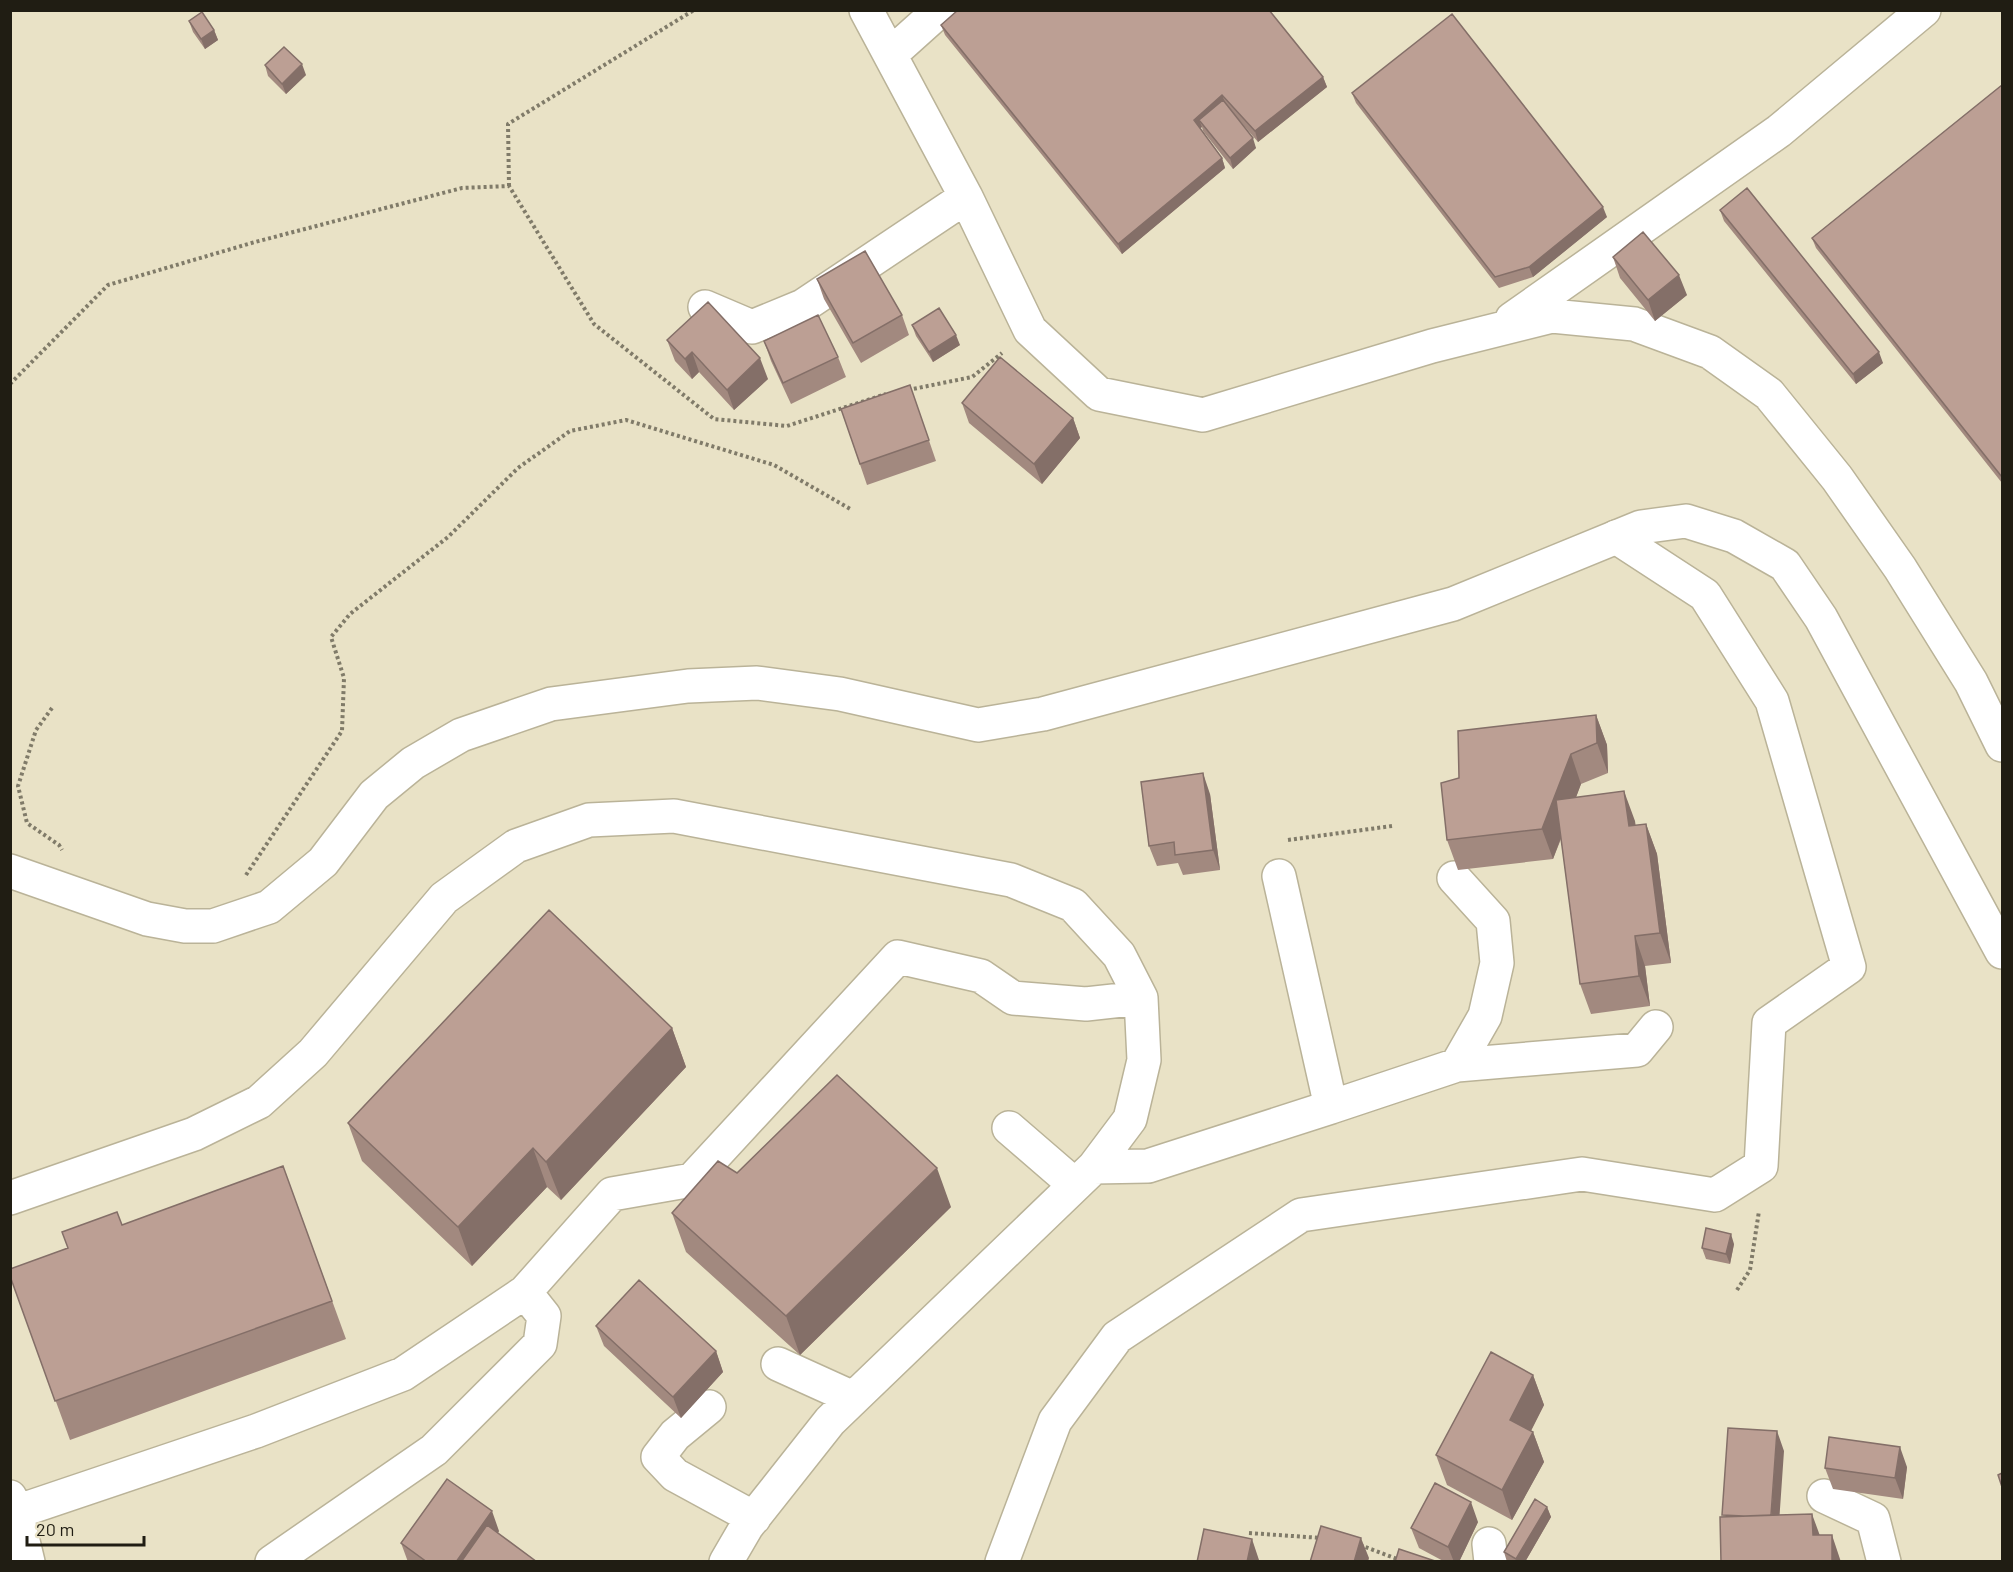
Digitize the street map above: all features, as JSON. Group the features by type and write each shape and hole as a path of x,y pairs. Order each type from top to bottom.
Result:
{"street":[{"path":"867,10 966,197 1030,330 1099,394 1203,415 1432,346 1552,316 1634,324 1710,352 1769,394 1838,478 1900,568 1971,682 2002,745"},
{"path":"891,54 940,10"},
{"path":"1491,333 1779,131 1924,10"},
{"path":"705,307 753,327 803,306 966,197"},
{"path":"10,871 147,919 185,926 213,926 269,907 322,862 374,795 413,763 461,735 551,704 688,686 757,683 840,694 978,725 1043,714 1453,604 1641,527 1686,521 1734,537 1785,565 1821,618 2002,952"},
{"path":"1002,1562 1055,1421 1117,1337 1301,1215 1582,1174 1715,1195 1761,1166 1769,1023 1849,967 1772,701 1705,595 1616,537"},
{"path":"10,1198 194,1134 259,1102 313,1053 444,898 516,846 589,820 674,816 1011,880 1073,904 1119,955 1141,998 1144,1060 1130,1119 1084,1176 830,1421 754,1518 726,1562"},
{"path":"1279,876 1331,1107"},
{"path":"1454,878 1493,921 1497,963 1485,1016 1457,1065"},
{"path":"28,1562 13,1504 256,1431 403,1374 525,1292 612,1194 692,1180 898,957 981,976 1013,998 1086,1004 1141,998"},
{"path":"1009,1128 1084,1176 1148,1166 1457,1065 1637,1050 1656,1027"},
{"path":"272,1562 434,1450 540,1344 543,1316 525,1292"},
{"path":"778,1364 853,1398"},
{"path":"709,1407 675,1435 658,1457 675,1475 754,1518"},
{"path":"1824,1496 1873,1519 1884,1562"}],"path":[{"path":"694,10 508,124 510,186 594,324 714,419 787,426 888,394"},
{"path":"10,384 108,285 255,242 462,188 510,186"},
{"path":"899,392 972,377 1030,330"},
{"path":"244,877 342,731 344,678 331,638 350,614 448,537 518,468 570,431 626,420 774,465 852,510"},
{"path":"52,708 36,730 18,786 27,823 59,844 85,897"},
{"path":"1287,840 1392,826"},
{"path":"1737,1290 1750,1270 1759,1211 1752,1172"},
{"path":"1249,1533 1328,1539"},
{"path":"1351,1540 1373,1551 1405,1562"}],"building":[{"path":"958,10 1269,10 1323,77 1255,131 1222,95 1194,120 1222,158 1118,244 941,25"},
{"path":"202,12 214,30 201,39 189,21"},
{"path":"1452,14 1603,207 1529,267 1495,277 1352,93"},
{"path":"284,47 302,64 282,84 265,65"},
{"path":"2002,85 2002,477 1812,238"},
{"path":"1223,100 1253,138 1230,158 1199,120"},
{"path":"1747,188 1879,352 1853,374 1720,210"},
{"path":"1643,232 1679,275 1648,300 1613,257"},
{"path":"865,251 902,315 853,343 817,279"},
{"path":"708,302 760,358 727,390 692,352 685,359 667,340"},
{"path":"939,308 956,335 929,352 912,325"},
{"path":"818,315 838,357 783,383 764,341"},
{"path":"1000,357 1073,418 1034,464 962,403"},
{"path":"910,385 929,440 860,464 841,409"},
{"path":"1596,715 1597,743 1571,754 1542,829 1447,840 1441,783 1459,778 1458,731"},
{"path":"1203,773 1213,850 1175,855 1174,842 1149,846 1141,782"},
{"path":"1624,791 1629,826 1646,824 1660,933 1635,936 1639,976 1580,984 1556,800"},
{"path":"549,910 672,1028 546,1162 533,1148 458,1227 348,1123"},
{"path":"837,1075 937,1168 786,1316 672,1213 718,1161 737,1173"},
{"path":"283,1166 332,1301 55,1401 10,1276 10,1269 68,1248 62,1232 117,1212 122,1225"},
{"path":"1706,1228 1731,1234 1726,1254 1702,1248"},
{"path":"639,1280 716,1351 673,1397 596,1326"},
{"path":"1491,1352 1533,1375 1510,1420 1533,1432 1502,1490 1436,1455"},
{"path":"1728,1428 1777,1431 1771,1515 1722,1515"},
{"path":"1829,1437 1900,1447 1895,1478 1825,1468"},
{"path":"2002,1473 2002,1487 1998,1475"},
{"path":"447,1479 492,1511 456,1562 427,1562 401,1543"},
{"path":"1435,1483 1471,1502 1448,1547 1411,1528"},
{"path":"1535,1499 1547,1507 1516,1559 1504,1552"},
{"path":"1812,1514 1813,1535 1832,1535 1832,1562 1721,1562 1720,1517"},
{"path":"487,1525 537,1562 461,1562"},
{"path":"1321,1526 1361,1538 1354,1562 1310,1562"},
{"path":"1204,1529 1252,1539 1247,1562 1197,1562"},
{"path":"1399,1549 1438,1562 1395,1562"}]}
